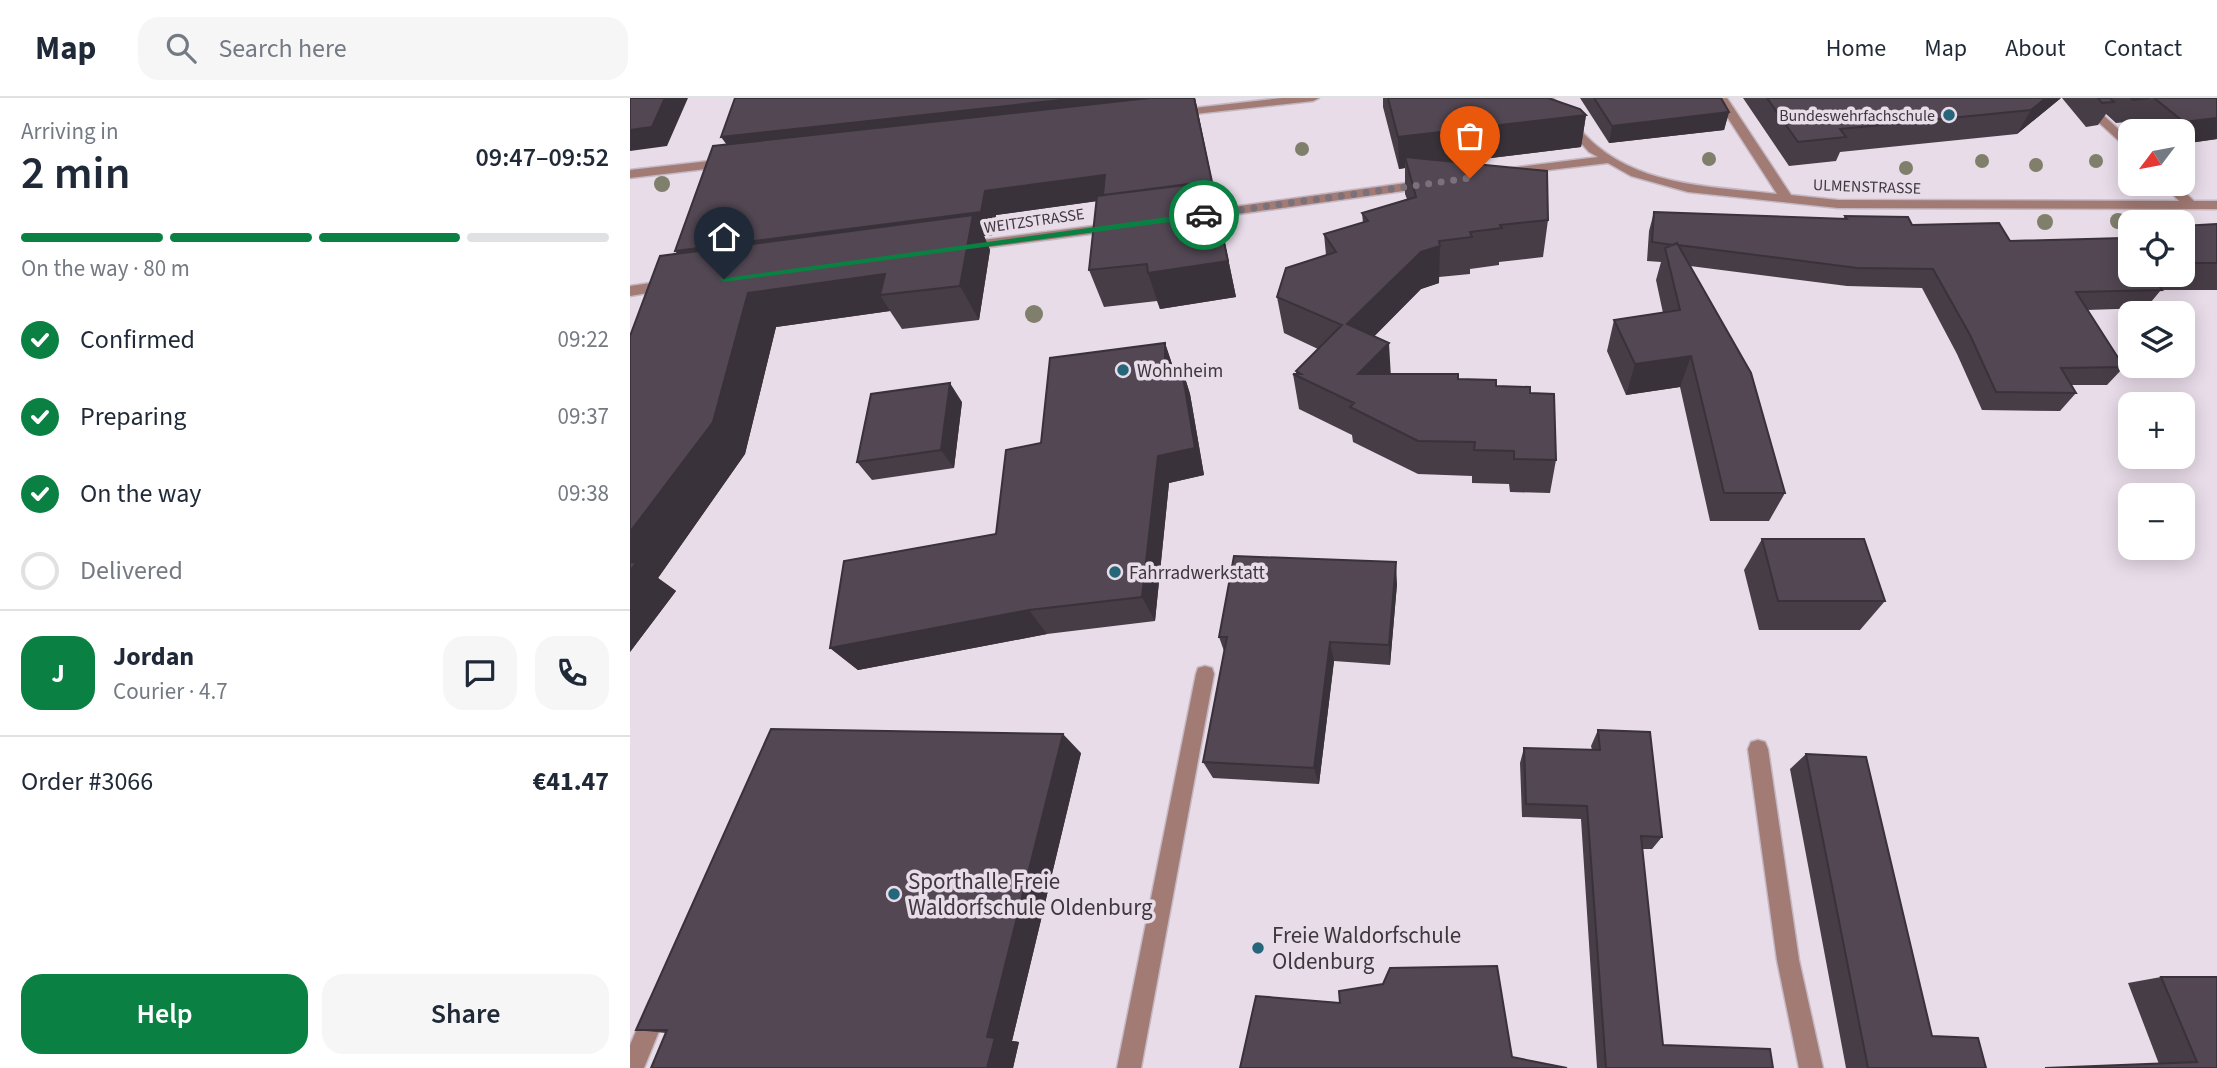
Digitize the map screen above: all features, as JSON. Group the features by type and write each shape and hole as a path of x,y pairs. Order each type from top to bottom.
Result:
{"street":[{"path":"1167,114 1313,98"},
{"name":"ULMENSTRASSE","path":"1547,98 1571,128 1608,159 1635,173 1688,188 1839,204 2217,205"},
{"path":"1721,98 1787,199"},
{"path":"2078,98 2118,136"},
{"path":"1497,174 1608,159"},
{"path":"630,174 743,162"},
{"path":"1181,218 1442,182"},
{"path":"2182,196 2191,205"},
{"name":"WEITZSTRASSE","path":"951,248 1127,225"},
{"path":"630,291 684,284"},
{"path":"1129,1068 1205,674"},
{"path":"1758,749 1788,960 1811,1068"},
{"path":"632,1068 668,983"}],"building":[{"path":"630,98 665,98 652,127 630,130"},
{"path":"735,98 1079,98 721,137"},
{"path":"1149,98 1194,98 1212,182 1103,195 1105,175 985,191 981,212 675,251 713,146"},
{"path":"1388,98 1548,98 1580,109 1586,115 1398,137"},
{"path":"1594,98 1721,98 1729,112 1612,126"},
{"path":"1767,98 2046,98 2031,110 1840,129 1846,137 1798,142"},
{"path":"2098,98 2110,98 2114,102 2102,103"},
{"path":"2154,98 2217,98 2217,118 2180,119"},
{"path":"1405,157 1547,171 1548,220 1500,225 1502,228 1470,232 1472,237 1439,241 1440,246 1421,252 1347,324 1389,343 1358,374 1458,374 1458,379 1496,380 1496,386 1530,387 1530,393 1554,394 1556,460 1514,459 1514,451 1474,450 1475,442 1418,441 1350,407 1354,403 1293,374 1301,374 1296,371 1342,325 1277,297 1286,268 1336,252 1324,234 1368,221 1362,213 1416,197"},
{"path":"1211,181 1228,261 1148,273 1147,264 1089,270 1097,196"},
{"path":"1654,212 1847,219 1845,216 1908,217 1912,225 1999,223 2010,241 2118,238 2118,287 2160,287 2162,290 2076,292 2118,358 2118,367 2061,368 2076,393 1996,392 1970,335 1933,269 1857,268 1677,243 1673,245 1652,242"},
{"path":"973,215 960,286 880,295 885,274 748,293 713,422 630,532 630,336 660,256"},
{"path":"2217,224 2217,263 2195,263 2195,225"},
{"path":"1677,243 1751,373 1785,493 1724,493 1691,356 1635,364 1614,320 1680,310 1665,248"},
{"path":"1165,343 1165,368 1181,365 1195,448 1158,456 1142,597 1029,610 830,648 844,561 996,534 1006,450 1041,443 1050,358"},
{"path":"950,383 941,450 857,462 871,394"},
{"path":"1762,539 1864,539 1885,601 1778,601"},
{"path":"1234,556 1396,562 1389,645 1330,642 1314,768 1203,762 1227,637 1219,637"},
{"name":"Sporthalle Freie Waldorfschule Oldenburg","path":"771,729 1063,734 987,1037 995,1038 987,1068 651,1068 667,1030 636,1030"},
{"path":"1598,730 1650,732 1662,837 1641,836 1663,1045 1770,1049 1773,1068 1606,1068 1587,806 1526,804 1524,748 1600,750"},
{"path":"1806,754 1866,757 1932,1036 1978,1038 1986,1068 1868,1068"},
{"path":"1497,966 1512,1057 1567,1068 1240,1068 1256,996 1340,1003 1339,991 1383,984 1390,968"},
{"path":"2161,977 2217,977 2217,1068 2045,1068 2197,1062"}],"way so far":[{"path":"1204,215 1470,178"}],"place":[{"name":"Bundeswehrfachschule","path":"1949,115"},
{"name":"Wohnheim","path":"1123,370"},
{"name":"Fahrradwerkstatt","path":"1115,572"},
{"name":"Sporthalle Freie Waldorfschule Oldenburg","path":"894,894"},
{"name":"Freie Waldorfschule Oldenburg","path":"1258,948"}],"route":[{"path":"724,279 1204,215"}]}
